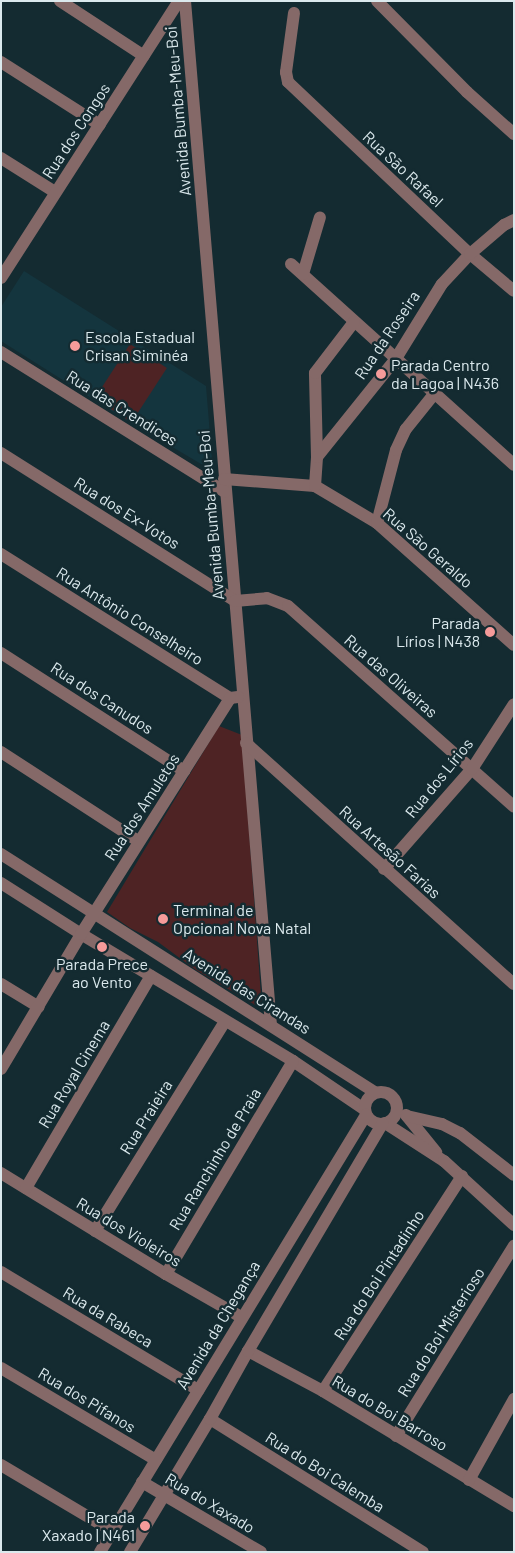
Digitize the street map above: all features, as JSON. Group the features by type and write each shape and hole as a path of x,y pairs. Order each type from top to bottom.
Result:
{"street":[{"path":"60,1 144,56"},
{"name":"Rua dos Congos","path":"1,278 6,260 100,125 179,1"},
{"name":"Avenida Bumba-Meu-Boi","path":"185,1 235,601 236,698 246,743 271,1025"},
{"path":"378,1 467,92 514,134"},
{"name":"Rua São Rafael","path":"294,13 286,62 288,82 470,254 514,291"},
{"path":"1,62 100,125"},
{"path":"1,158 55,192"},
{"path":"303,274 320,217"},
{"name":"Rua da Roseira","path":"317,457 395,360 442,284 470,254 504,225 514,220"},
{"path":"291,264 395,360 514,465"},
{"path":"315,486 317,457 315,373 354,322"},
{"name":"Rua das Crendices","path":"1,352 225,486"},
{"path":"377,523 396,450 406,429 434,394"},
{"name":"Rua dos Ex-Votos","path":"1,453 235,601"},
{"name":"Rua São Geraldo","path":"225,486 315,486 377,523 514,645"},
{"name":"Rua Antônio Conselheiro","path":"1,554 236,698"},
{"name":"Rua das Oliveiras","path":"235,601 267,598 288,606 514,807"},
{"name":"Rua dos Canudos","path":"1,653 184,771"},
{"name":"Rua dos Amuletos","path":"1,1069 138,841 184,771 236,698"},
{"name":"Rua dos Lírios","path":"384,869 472,769 514,704"},
{"name":"Rua Artesão Farias","path":"246,743 514,984"},
{"path":"1,752 138,841"},
{"name":"Avenida das Cirandas","path":"1,854 374,1092"},
{"path":"1,883 81,934 293,1061 365,1112 371,1121 384,1124 444,1161 514,1224"},
{"name":"Rua Royal Cinema","path":"26,1188 151,976"},
{"path":"1,984 39,1007"},
{"name":"Rua Praieira","path":"95,1231 225,1021"},
{"name":"Rua Ranchinho de Praia","path":"166,1274 293,1061"},
{"path":"365,1112 367,1098 374,1092 384,1091 390,1094 397,1107 407,1116 444,1161"},
{"path":"130,1552 384,1124 394,1117 397,1107"},
{"name":"Avenida da Chegança","path":"100,1552 365,1112"},
{"path":"407,1116 442,1124 460,1133 514,1175"},
{"name":"Rua dos Violeiros","path":"1,1173 166,1274 241,1316"},
{"name":"Rua do Boi Pintadinho","path":"324,1391 462,1176"},
{"name":"Rua do Boi Misterioso","path":"396,1436 514,1246"},
{"name":"Rua da Rabeca","path":"1,1272 198,1390"},
{"path":"241,1316 267,1320"},
{"path":"241,1316 256,1338"},
{"name":"Rua do Boi Barroso","path":"248,1351 324,1391 468,1480 514,1506"},
{"name":"Rua dos Pifanos","path":"1,1368 156,1460"},
{"path":"468,1480 514,1399"},
{"name":"Rua do Boi Calemba","path":"210,1419 422,1552"},
{"path":"1,1464 112,1530"},
{"name":"Rua do Xaxado","path":"142,1482 261,1552"}],"shaded area":[{"name":"Escola Estadual Crisan Siminéa","path":"24,271 206,386 213,471 157,438 155,431 150,428 142,430 1,341 1,307"},
{"path":"130,344 167,368 131,422 95,399"},
{"path":"219,726 242,735 262,1009 196,970 158,942 130,928 107,912"}],"place":[{"name":"Escola Estadual Crisan Siminéa","path":"75,346"},
{"name":"Parada Centro da Lagoa | N436","path":"381,374"},
{"name":"Parada Lírios | N438","path":"490,632"},
{"name":"Terminal de Opcional Nova Natal","path":"163,919"},
{"name":"Parada Prece ao Vento","path":"102,947"},
{"name":"Parada Xaxado | N461","path":"145,1526"}]}
